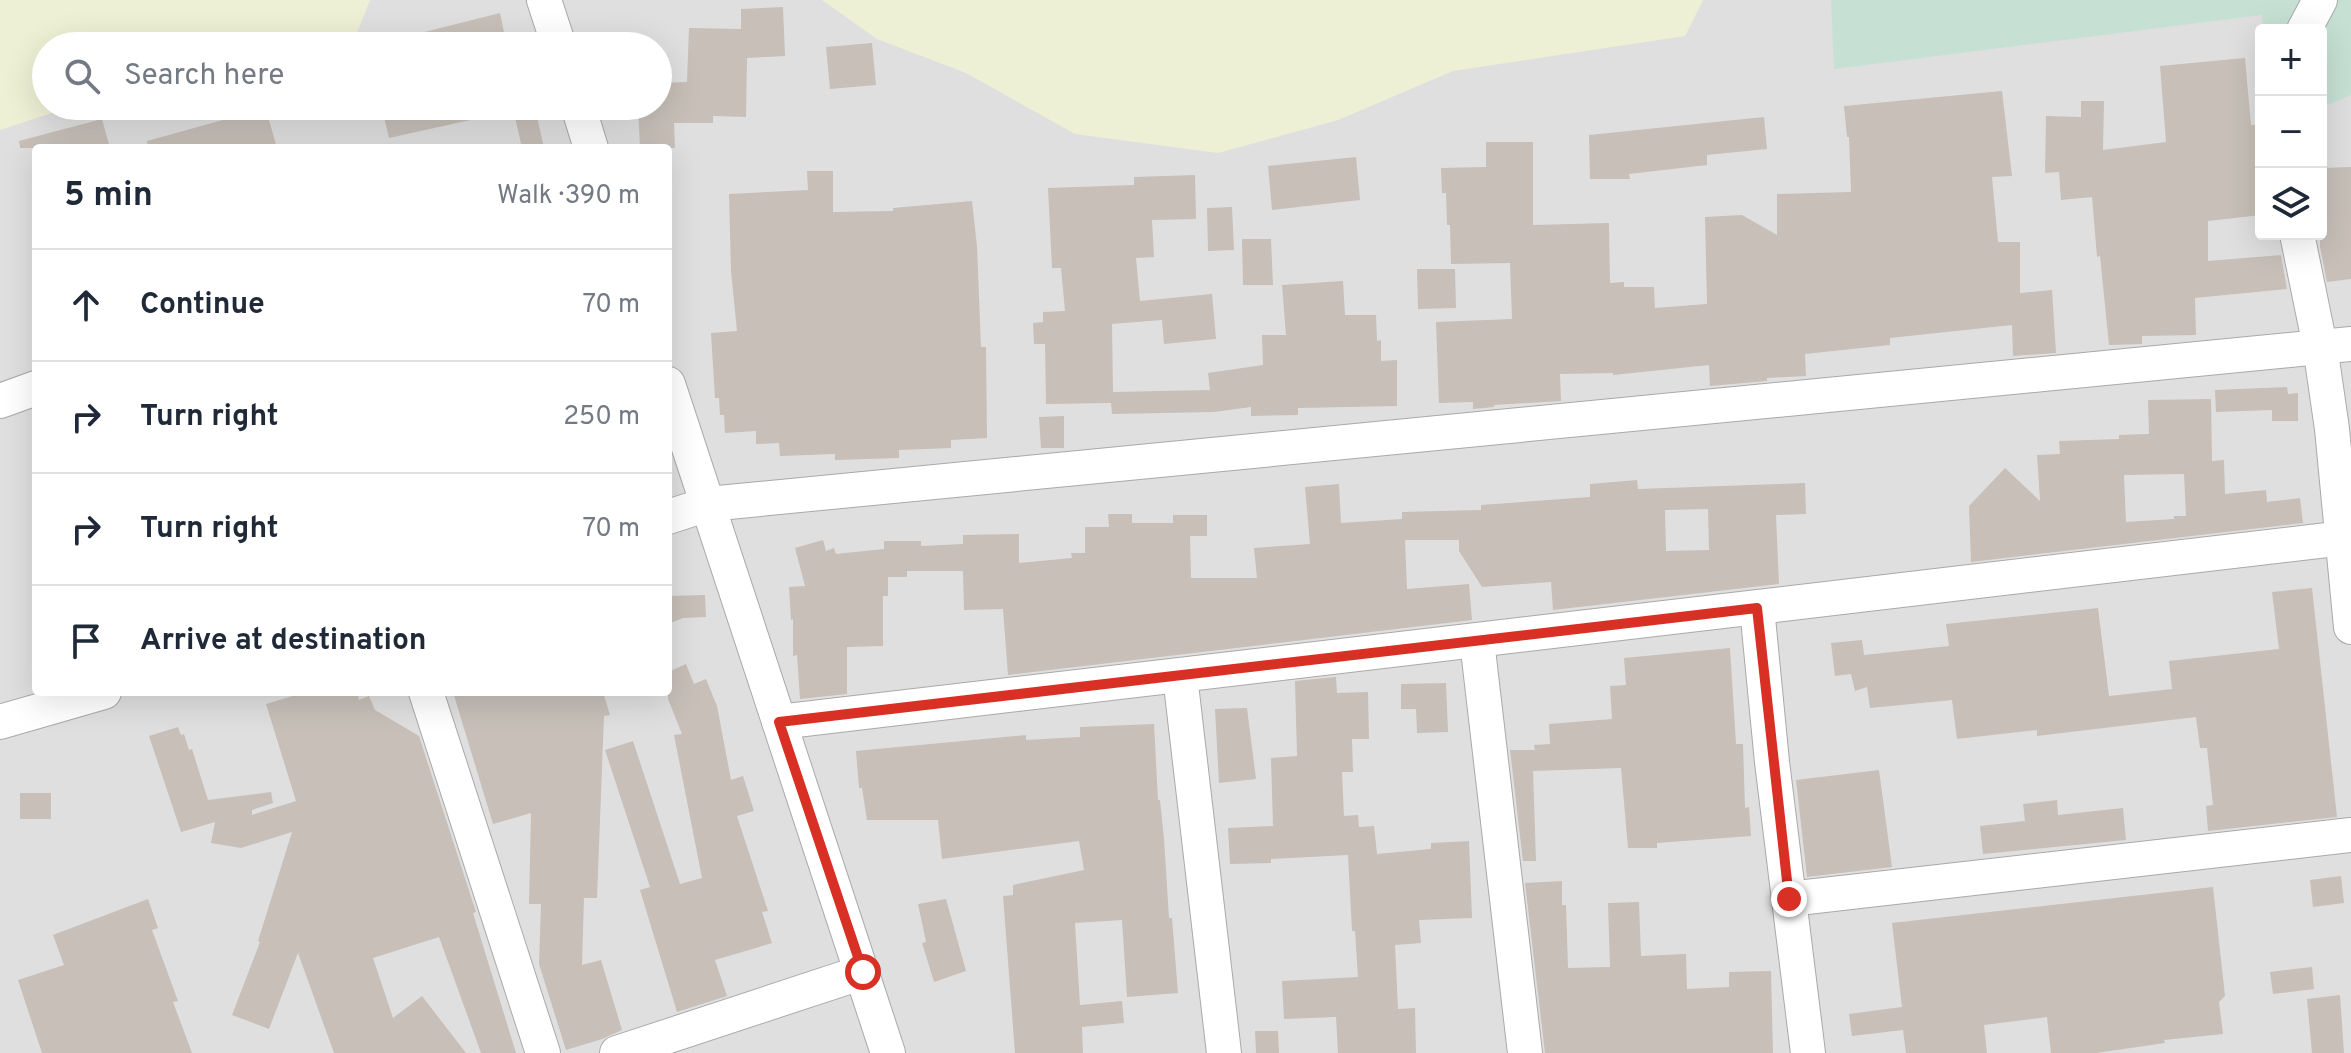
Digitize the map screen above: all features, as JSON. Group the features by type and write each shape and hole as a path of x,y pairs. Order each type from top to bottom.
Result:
{"street":[{"path":"544,0 554,32"},
{"path":"2307,24 2320,0"},
{"path":"582,120 590,144"},
{"path":"2299,240 2335,345 2351,627"},
{"path":"672,516 708,504 2335,345"},
{"path":"0,401 32,389"},
{"path":"672,396 888,1053"},
{"path":"779,722 2344,538"},
{"path":"1757,608 1808,1053"},
{"path":"1477,641 1525,1053"},
{"path":"1180,676 1224,1053"},
{"path":"0,722 90,696"},
{"path":"427,696 543,1053"},
{"path":"1789,899 2351,835"},
{"path":"617,1053 863,972"}],"shaded area":[{"path":"0,0 2351,0 2351,1053 0,1053"}],"green space":[{"path":"0,0 370,0 357,32 32,32 32,119 0,130"},
{"path":"822,0 1703,0 1685,36 1453,71 1338,120 1218,153 1075,134 966,73 877,39"},
{"path":"1831,0 2351,0 2351,95 2327,105 2327,24 2263,24 2262,15 1834,69"}],"building":[{"path":"783,7 785,56 747,58 746,117 713,116 713,123 674,123 675,148 672,144 640,144 639,120 672,120 672,83 687,82 689,28 741,29 741,9"},
{"path":"500,13 504,32 425,32"},
{"path":"872,43 876,85 830,89 826,47"},
{"path":"2245,58 2251,125 2255,125 2255,216 2208,221 2208,261 2281,255 2287,289 2195,298 2196,335 2142,336 2142,344 2109,345 2092,197 2061,200 2059,172 2045,173 2046,116 2081,117 2081,101 2104,101 2103,150 2166,142 2160,66"},
{"path":"2002,91 2012,176 1992,177 1998,242 2020,242 2020,293 2052,290 2056,353 2013,356 2012,325 1890,338 1890,345 1805,354 1806,376 1710,386 1709,365 1613,375 1560,374 1561,401 1473,409 1473,402 1439,403 1436,322 1512,319 1510,263 1451,264 1450,225 1447,225 1441,168 1486,167 1486,142 1533,142 1533,225 1609,223 1610,283 1624,282 1624,287 1654,287 1655,308 1707,304 1705,217 1742,215 1777,235 1777,194 1851,192 1849,137 1844,106"},
{"path":"1764,117 1767,149 1707,155 1707,165 1629,174 1630,179 1590,179 1589,135"},
{"path":"102,120 109,144 32,144 32,148 20,148 19,141"},
{"path":"223,120 269,120 276,144 147,144 147,141"},
{"path":"385,120 470,120 389,138"},
{"path":"516,120 538,120 543,144 521,144"},
{"path":"1356,157 1360,200 1272,210 1268,166"},
{"path":"2351,167 2351,279 2327,282 2320,247 2320,240 2327,240 2327,168"},
{"path":"807,171 833,171 833,212 893,211 893,208 972,201 981,347 986,347 987,438 951,440 951,448 899,450 899,458 835,460 835,454 780,456 779,443 756,444 756,431 725,433 724,415 720,415 719,398 715,398 711,333 737,331 731,271 729,194 808,190"},
{"path":"1195,175 1196,219 1152,220 1154,257 1136,258 1140,301 1212,294 1216,339 1164,344 1162,320 1112,324 1113,392 1210,390 1208,373 1263,365 1262,335 1286,335 1282,285 1343,281 1345,315 1376,315 1381,361 1397,360 1397,406 1298,408 1298,415 1251,416 1251,407 1214,412 1112,414 1111,403 1046,404 1045,344 1034,344 1033,323 1043,322 1043,312 1065,311 1061,268 1052,268 1048,188 1134,185 1134,177"},
{"path":"1232,207 1234,250 1208,251 1207,208"},
{"path":"1242,239 1271,239 1273,285 1243,285"},
{"path":"1417,269 1455,269 1456,308 1418,309"},
{"path":"2287,387 2288,394 2298,393 2298,421 2272,421 2272,410 2216,412 2215,390"},
{"path":"2211,399 2212,461 2224,460 2225,494 2266,490 2267,502 2300,498 2303,523 1971,562 1969,506 2005,468 2040,501 2037,455 2060,454 2059,441 2119,439 2119,435 2149,434 2148,400","holes":["2184,474 2186,516 2126,522 2124,475"]},
{"path":"1064,416 1064,448 1041,448 1039,417"},
{"path":"1637,480 1638,489 1805,483 1806,514 1776,515 1779,584 1553,610 1551,582 1482,587 1459,551 1459,540 1405,540 1407,589 1469,584 1472,620 1008,675 1003,609 964,610 963,571 907,571 907,577 888,577 888,596 883,596 883,646 847,647 847,694 800,699 797,655 793,656 789,587 805,586 795,548 823,540 826,551 834,548 836,554 884,549 884,541 921,541 921,546 963,544 963,535 1019,534 1019,563 1072,558 1071,553 1085,553 1085,527 1109,527 1108,514 1132,514 1132,523 1173,523 1173,515 1207,515 1207,536 1190,536 1191,578 1257,578 1254,548 1310,544 1305,487 1339,484 1341,523 1402,519 1402,512 1481,510 1481,505 1590,497 1590,484","holes":["1708,509 1709,550 1666,551 1665,510"]},
{"path":"2312,588 2337,817 2208,831 2206,806 2213,805 2207,748 2200,748 2196,717 2037,736 2037,730 1957,739 1952,700 1870,708 1867,687 1855,691 1851,674 1835,676 1831,643 1862,640 1864,655 1949,646 1946,624 2098,608 2109,696 2172,689 2169,661 2279,649 2272,592"},
{"path":"705,595 706,617 683,618 672,622 672,596"},
{"path":"1730,648 1736,744 1743,744 1745,808 1749,807 1751,836 1657,843 1657,848 1628,848 1621,768 1533,771 1536,861 1523,861 1510,750 1535,750 1534,745 1550,744 1549,724 1612,719 1610,686 1626,685 1624,658"},
{"path":"686,664 694,684 706,679 717,706 731,780 743,776 754,811 737,816 768,911 762,912 772,943 715,960 727,996 677,1012 640,890 650,887 605,750 633,741 680,884 702,878 674,735 682,734 668,699 672,696 672,670"},
{"path":"1336,677 1337,693 1368,692 1369,739 1352,739 1353,772 1342,772 1344,816 1358,815 1359,827 1374,826 1377,854 1431,849 1431,843 1469,841 1472,918 1419,920 1421,943 1395,945 1398,1009 1415,1008 1416,1053 1338,1053 1336,1017 1284,1019 1282,981 1358,977 1348,855 1230,864 1228,828 1273,826 1271,758 1297,756 1295,681"},
{"path":"1446,683 1448,732 1417,733 1416,709 1401,709 1401,684"},
{"path":"293,696 358,696 359,700 369,696 375,710 419,736 476,912 473,913 516,1053 481,1053 439,937 373,958 393,1018 422,996 466,1053 334,1053 298,953 269,1029 232,1015 260,942 292,832 241,848 211,843 215,822 181,832 149,736 178,727 189,750 192,749 208,800 271,792 273,803 252,810 252,815 296,801 266,704"},
{"path":"454,696 604,696 610,715 604,716 597,898 584,898 582,965 601,960 622,1030 566,1050 539,964 541,904 529,904 531,813 493,824"},
{"path":"1247,708 1256,779 1219,783 1215,709"},
{"path":"1154,724 1158,800 1178,993 1127,997 1122,920 1075,923 1080,1005 1122,1001 1124,1023 1082,1027 1083,1053 1015,1053 1003,896 1013,895 1013,885 1084,870 1079,841 942,859 938,820 867,820 862,788 859,788 856,751 1026,735 1026,740 1080,737 1080,727"},
{"path":"1879,770 1892,867 1807,877 1796,780"},
{"path":"20,793 51,793 51,819 20,819"},
{"path":"2057,800 2058,815 2123,808 2126,840 1983,854 1980,826 2025,821 2023,804"},
{"path":"2341,876 2344,903 2313,907 2310,880"},
{"path":"1562,881 1568,968 1610,967 1608,903 1639,902 1641,956 1686,954 1687,989 1729,987 1729,972 1771,971 1773,1053 1545,1053 1525,883"},
{"path":"2213,887 2225,996 2219,1002 2223,1034 2164,1040 2165,1043 2096,1053 2051,1053 2047,1017 1984,1025 1987,1053 1906,1053 1903,1030 1852,1036 1849,1014 1902,1007 1892,923"},
{"path":"148,899 158,928 152,930 178,1001 173,1002 192,1053 42,1053 18,980 64,965 53,935"},
{"path":"946,899 966,971 934,982 922,943 926,942 918,904"},
{"path":"2312,967 2314,989 2273,994 2270,972"},
{"path":"2340,995 2344,1053 2312,1053 2307,999"},
{"path":"1255,1031 1278,1031 1279,1053 1256,1053"}],"route":[{"path":"863,972 779,722 1757,608 1789,899"}]}
